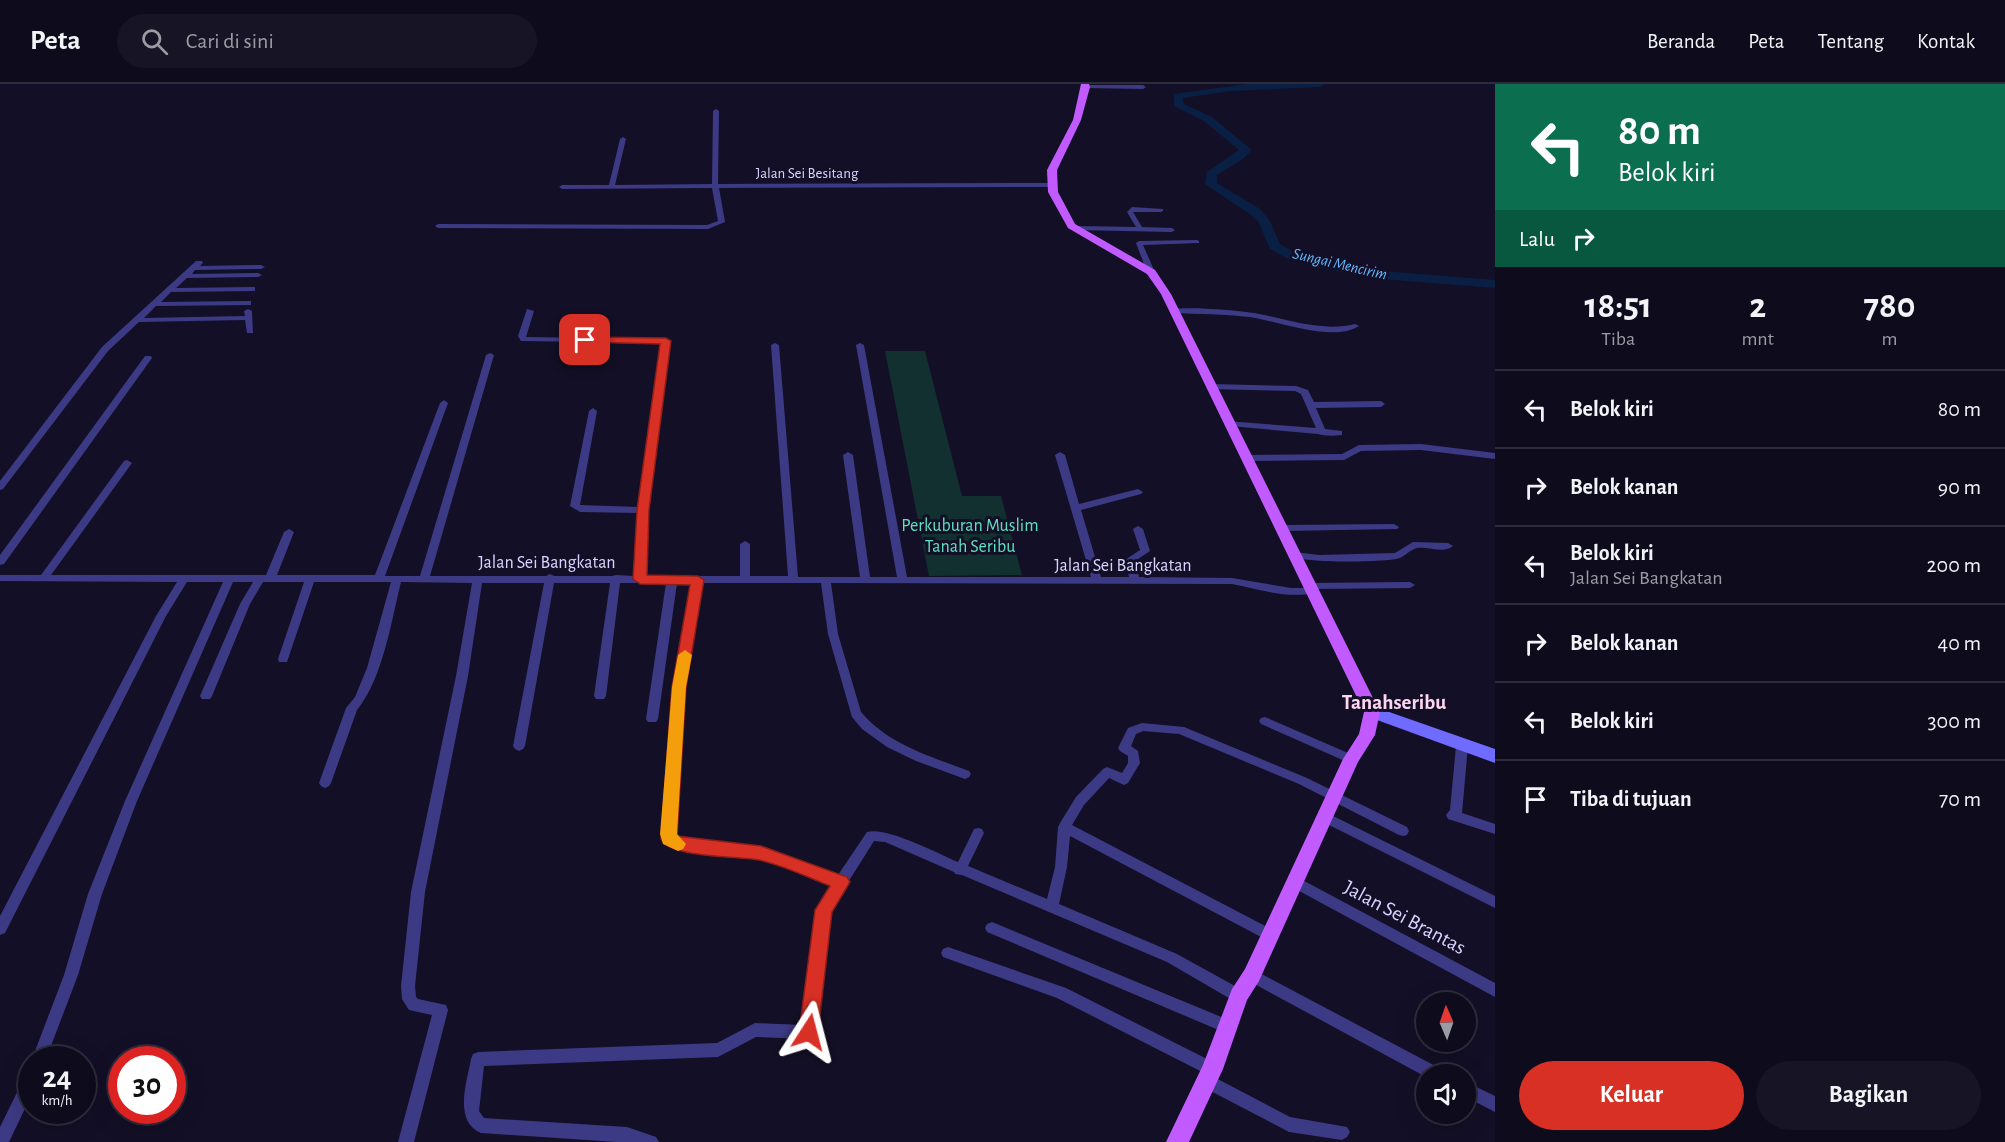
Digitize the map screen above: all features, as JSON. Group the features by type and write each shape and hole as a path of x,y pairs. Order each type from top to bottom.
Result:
{"main road":[{"path":"1085,86 1077,120 1052,170 1051,185 1057,201 1074,228 1151,272 1174,311 1210,387 1283,528 1309,589 1372,712 1367,735 1351,759 1295,882 1268,934 1252,975 1239,996 1209,1075 1178,1142"},
{"path":"1372,712 1495,756"}],"street":[{"path":"1085,86 1143,87"},
{"path":"438,226 714,226 722,222 715,186 717,111"},
{"path":"612,186 623,139"},
{"name":"Jalan Sei Besitang","path":"562,187 1051,185"},
{"path":"1151,272 1139,243 1138,228 1130,212 1132,209 1161,210"},
{"path":"1074,228 1173,230"},
{"path":"1139,243 1197,243"},
{"path":"0,487 105,349 196,266 260,268"},
{"path":"185,276 260,268"},
{"path":"250,331 248,303 260,268"},
{"path":"170,290 252,289"},
{"path":"155,304 248,303"},
{"path":"530,310 522,336 524,339 666,341 643,510 640,579"},
{"path":"1174,311 1251,316 1305,326 1345,329 1355,326"},
{"path":"138,320 249,318"},
{"path":"775,345 794,579"},
{"path":"860,345 903,581"},
{"path":"424,578 489,355"},
{"path":"0,562 148,358"},
{"path":"1210,387 1305,392 1313,405 1322,433"},
{"path":"379,578 444,403"},
{"path":"1313,405 1381,404"},
{"path":"592,411 575,506 580,509 643,510"},
{"path":"1229,423 1338,433"},
{"path":"1246,458 1344,457 1359,448 1421,447 1495,456"},
{"path":"848,455 866,581"},
{"path":"1060,455 1097,581"},
{"path":"45,576 127,463"},
{"path":"1076,508 1138,492"},
{"path":"1283,528 1395,527"},
{"path":"1135,581 1130,560 1145,551 1138,529"},
{"path":"206,696 245,604 265,579 288,532"},
{"path":"745,544 745,579"},
{"path":"1295,555 1319,558 1397,556 1403,549 1413,545 1448,546"},
{"name":"Jalan Sei Bangkatan","path":"0,578 45,576 184,579 616,578 1232,581 1291,592 1309,589 1410,585"},
{"path":"325,783 352,708 360,702 367,683 397,578"},
{"path":"406,1142 441,1010 414,1005 409,999 408,986 418,892 462,676 478,578"},
{"path":"519,746 550,578"},
{"path":"600,696 616,578"},
{"path":"0,929 161,616 184,579"},
{"path":"44,1046 71,975 95,894 131,801 229,579"},
{"path":"283,659 310,579"},
{"path":"652,719 672,580"},
{"path":"698,580 679,687 669,839 678,844 761,853 841,882"},
{"path":"826,580 833,634 856,714 862,724 882,739 965,774"},
{"path":"1265,721 1351,759"},
{"path":"1051,908 1061,867 1064,827 1080,801 1107,772 1124,780 1134,763 1134,754 1124,748 1127,739 1132,731 1142,727 1180,730 1335,796 1403,831"},
{"path":"1462,746 1456,813 1452,815 1495,829"},
{"path":"1325,817 1495,903"},
{"path":"1064,827 1268,934"},
{"path":"960,870 978,833"},
{"path":"651,1142 627,1135 481,1125 474,1119 471,1111 478,1059 718,1050 755,1030 809,1032 823,910 871,836 886,837 1172,958 1239,996"},
{"name":"Jalan Sei Brantas","path":"1295,882 1495,990"},
{"path":"992,928 1226,1026"},
{"path":"948,952 1061,993 1209,1075 1289,1124 1341,1132"},
{"path":"1252,975 1417,1064"},
{"path":"1476,1094 1495,1104"},
{"path":"1,1142 18,1106"}],"green space":[{"name":"Perkuburan Muslim Tanah Seribu","path":"885,351 925,351 962,496 1001,496 1022,575 929,576"}],"waterway":[{"name":"Sungai Mencirim","path":"1320,84 1230,88 1178,96 1179,106 1208,119 1246,150 1239,157 1211,174 1211,184 1256,212 1264,221 1275,246 1294,257 1319,264 1382,275 1495,284"}],"slow traffic":[{"path":"678,844 673,843 668,834 679,687 685,655"}],"district":[{"name":"Tanahseribu","path":"1394,702"}],"route":[{"path":"585,340 657,339 666,341 643,510 640,579 698,580 679,687 669,839 678,844 734,848 761,853 841,882 823,910 809,1032"}]}
